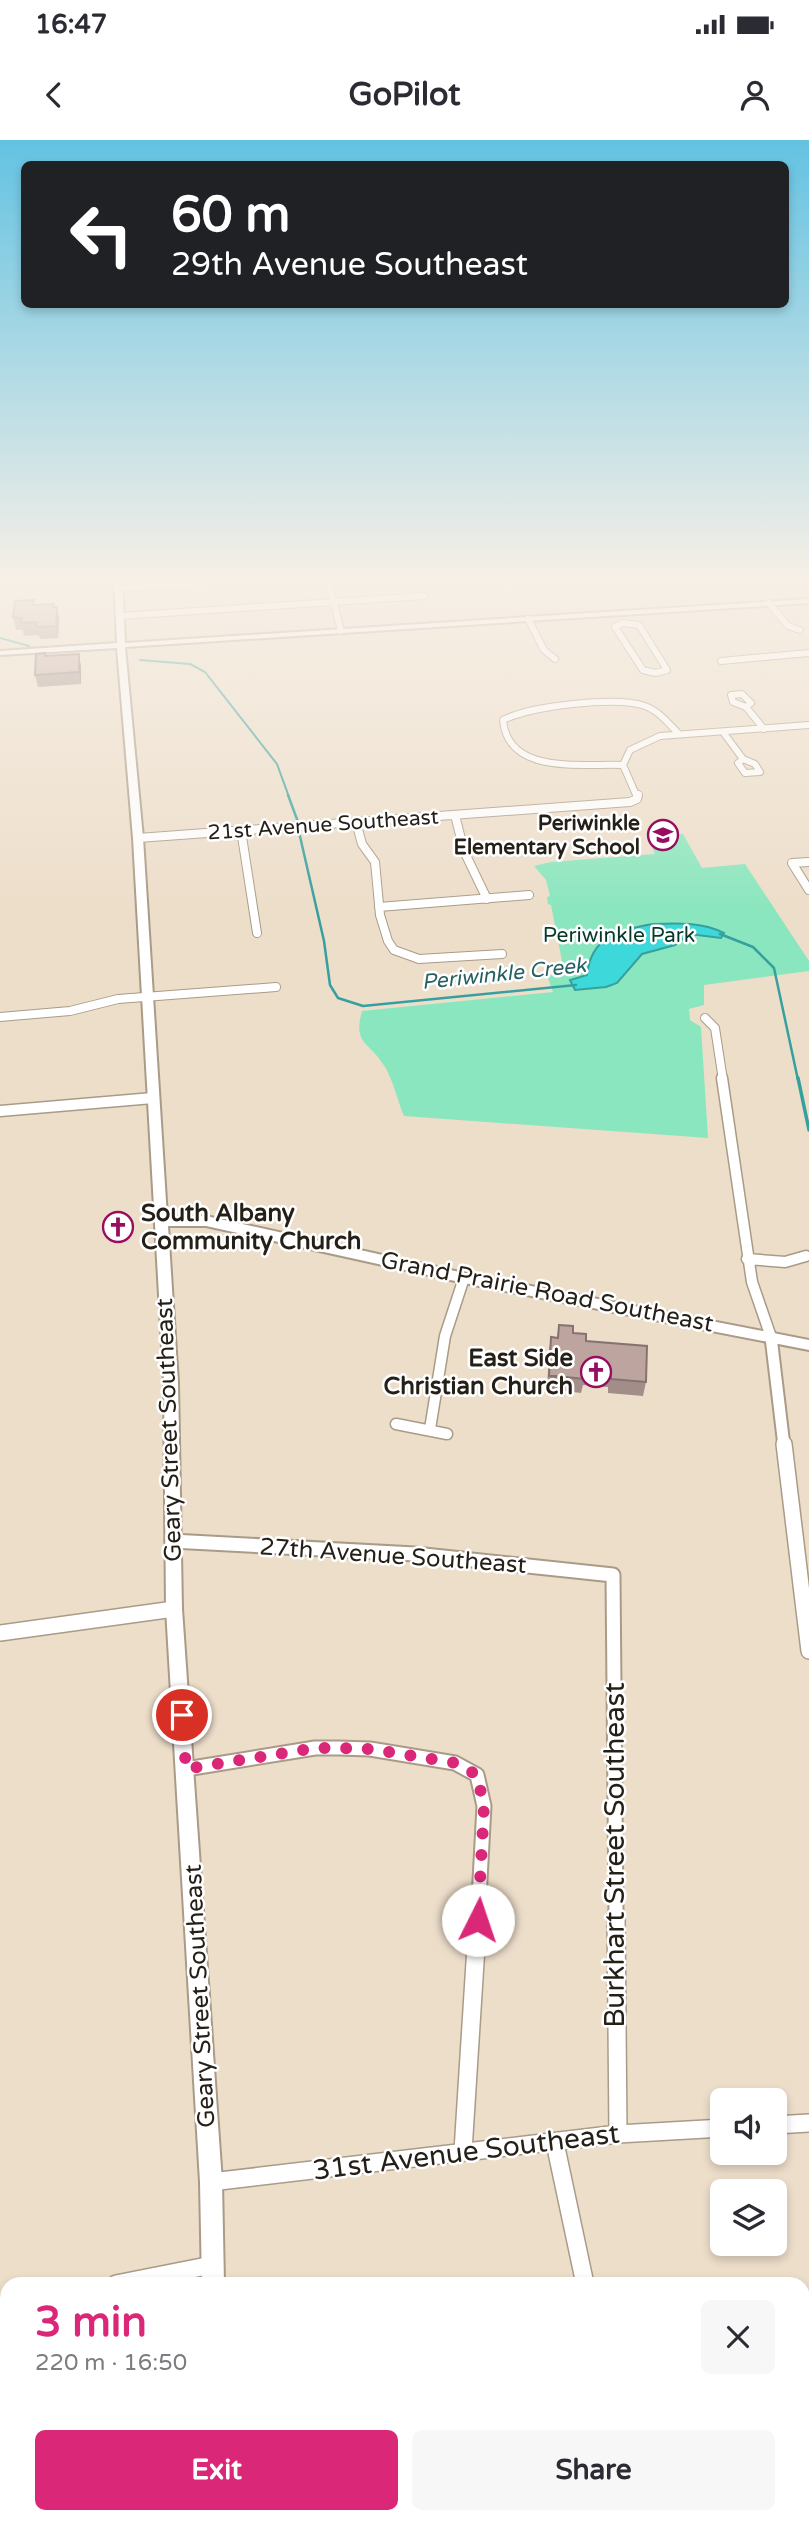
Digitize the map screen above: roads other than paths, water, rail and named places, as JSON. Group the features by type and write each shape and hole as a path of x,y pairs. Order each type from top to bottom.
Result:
{"main road":[{"name":"Geary Street Southeast","path":"125,687 138,838 171,1383 174,1609 211,2182 213,2277"},
{"name":"Grand Prairie Road Southeast","path":"161,1222 206,1220 464,1278 809,1345"}],"street":[{"path":"679,734 643,703 548,707 505,714 503,720 511,746 531,764 623,765 630,750 644,741 660,736 809,725"},
{"path":"746,707 764,729"},
{"path":"723,732 743,759"},
{"name":"21st Avenue Southeast","path":"138,838 634,801 638,794 623,765"},
{"path":"455,816 464,851 487,899"},
{"path":"356,822 362,844 375,862 379,907 388,941 394,950 419,959 502,954"},
{"path":"242,830 257,933"},
{"path":"809,862 792,863 809,890"},
{"path":"379,907 530,895"},
{"path":"0,1017 71,1011 118,999 276,987"},
{"path":"705,1018 715,1028 747,1259 771,1337 809,1651"},
{"path":"0,1111 153,1098"},
{"path":"747,1259 785,1262 806,1256"},
{"path":"430,1429 444,1336 464,1278"},
{"path":"396,1424 447,1434"},
{"name":"27th Avenue Southeast","path":"172,1541 415,1554 613,1575"},
{"name":"Burkhart Street Southeast","path":"613,1575 618,2134"},
{"path":"0,1633 174,1609"},
{"path":"186,1769 315,1748 339,1748 370,1749 456,1763 477,1775 484,1806 483,1843 463,2151"},
{"path":"787,2124 809,2123"},
{"name":"31st Avenue Southeast","path":"211,2182 618,2134 710,2129"},
{"path":"555,2143 584,2277"},
{"path":"151,2277 212,2265"}],"water":[{"path":"653,924 698,925 724,933 721,938 689,934 675,945 642,954 617,983 606,987 575,990 570,980 587,975 594,951 601,943 618,932"}],"waterway":[{"name":"Periwinkle Creek","path":"217,687 277,764 289,797"},
{"name":"Periwinkle Creek","path":"288,795 298,822"},
{"name":"Periwinkle Creek","path":"299,832 324,941 330,985 338,998 363,1006 576,985"},
{"name":"Periwinkle Creek","path":"720,934 753,947 774,968 798,1080"},
{"name":"Periwinkle Creek","path":"798,1078 809,1130"}],"place":[{"name":"Periwinkle Elementary School","path":"663,835"},
{"name":"South Albany Community Church","path":"118,1227"},
{"name":"East Side Christian Church","path":"596,1372"}],"park label":[{"name":"Periwinkle Park","path":"619,935"}]}
